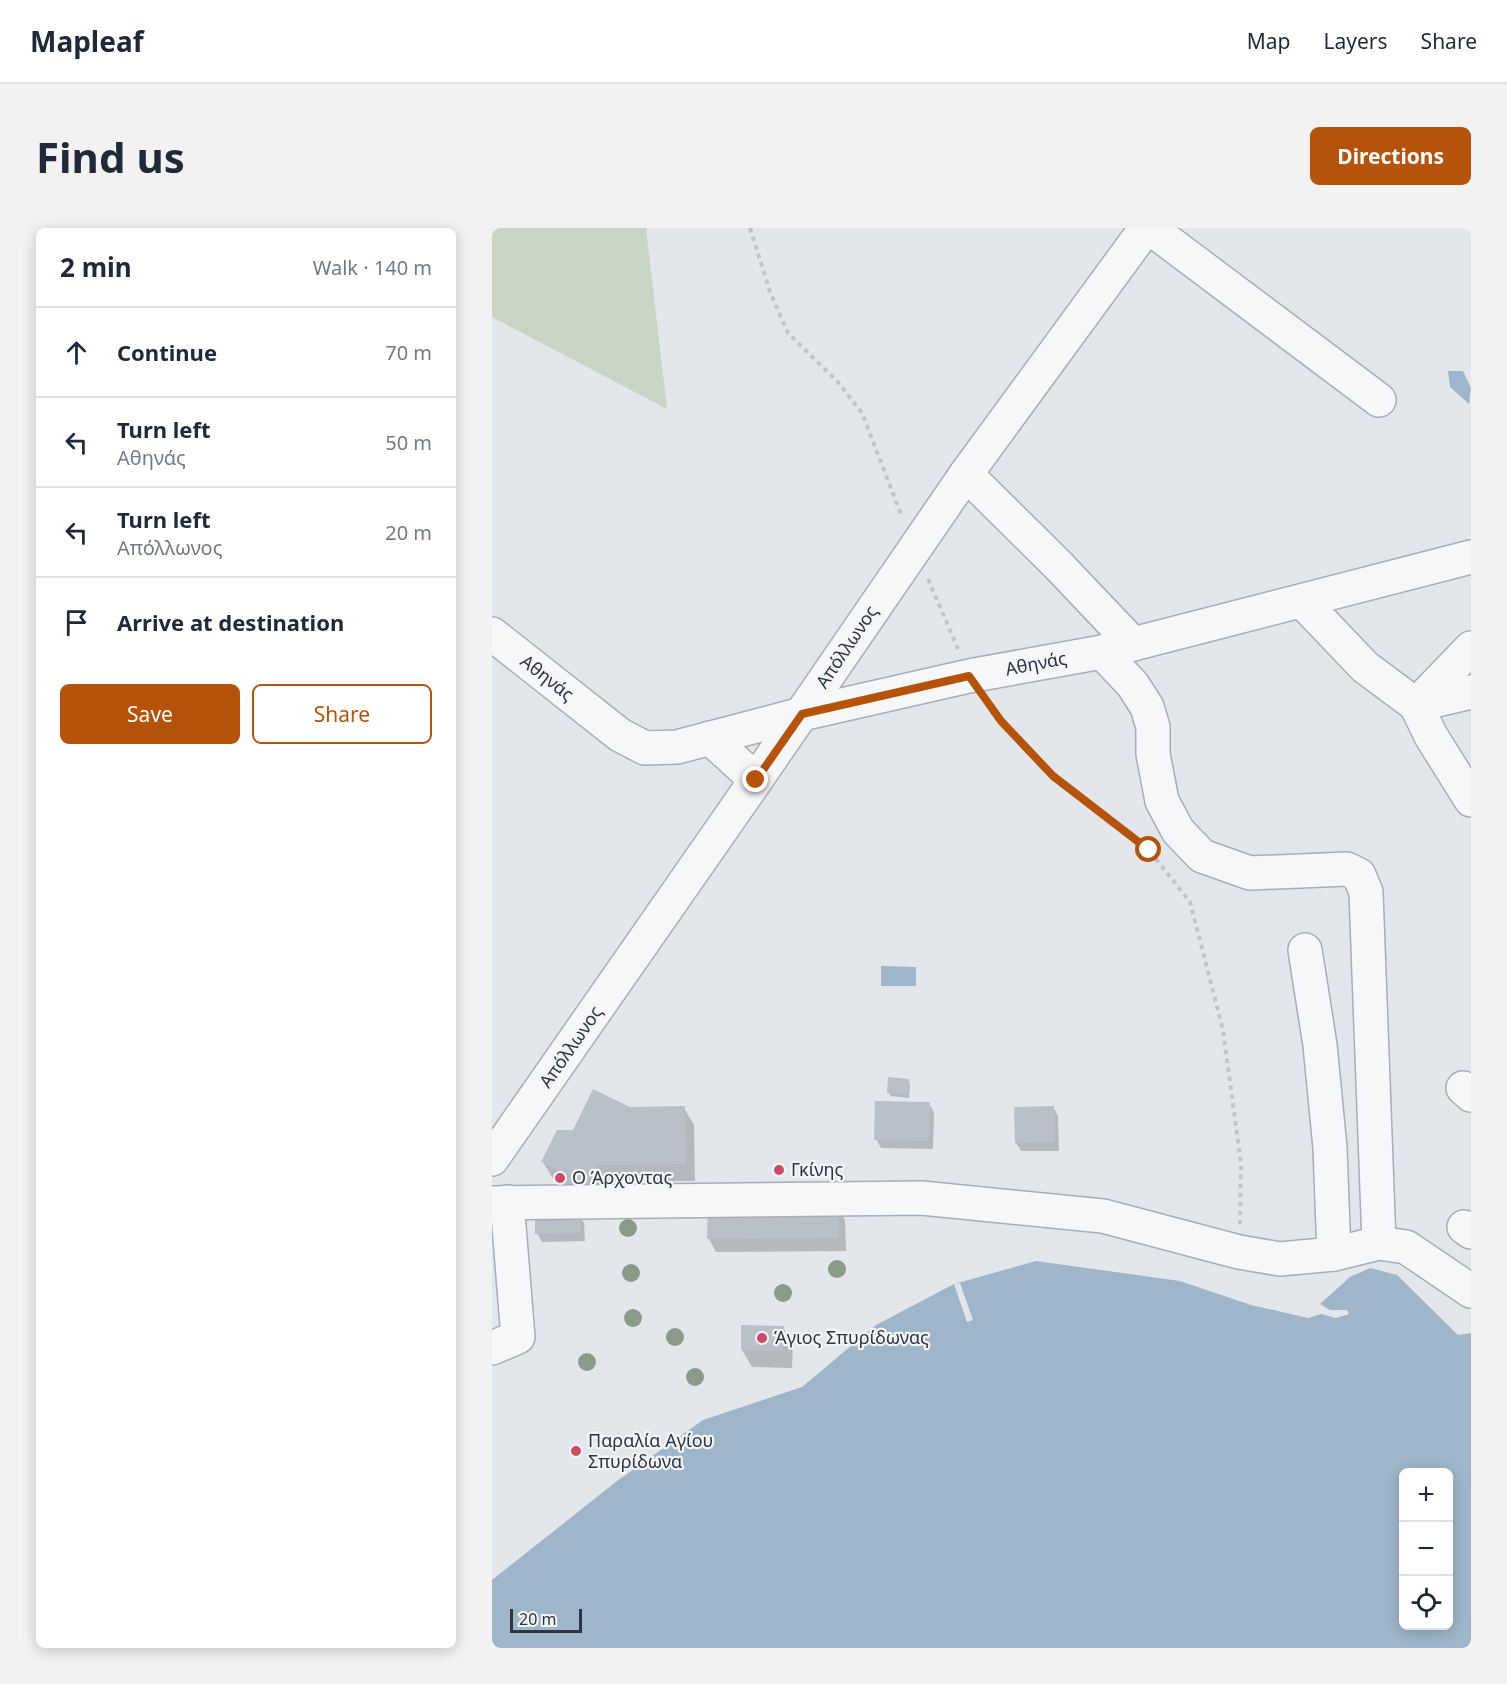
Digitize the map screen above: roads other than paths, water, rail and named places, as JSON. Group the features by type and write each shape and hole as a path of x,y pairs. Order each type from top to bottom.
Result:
{"street":[{"path":"1148,228 1379,400"},
{"name":"Απόλλωνος","path":"492,1159 966,474 1148,228"},
{"path":"966,474 1058,566 1118,648 1133,685 1147,707 1153,727 1153,754 1162,801 1178,831 1202,856 1250,873 1347,868 1359,875 1366,892 1379,1243"},
{"name":"Αθηνάς","path":"492,634 620,735 645,748 677,747 802,714 969,676 1118,648 1471,557"},
{"path":"1302,601 1365,667 1416,705 1431,736 1471,800"},
{"path":"1416,705 1471,648"},
{"path":"1416,705 1471,692"},
{"path":"710,738 756,780"},
{"path":"1305,950 1320,1044 1330,1148 1335,1254"},
{"path":"492,1348 518,1337 499,1202 922,1198 1103,1216 1239,1252 1280,1259 1335,1254 1379,1243 1406,1247 1471,1291"}],"water":[{"path":"1448,371 1463,371 1471,388 1469,404 1450,387"},
{"path":"881,966 916,967 916,986 881,986"},
{"path":"1036,1261 1180,1281 1251,1305 1308,1318 1321,1314 1336,1318 1349,1314 1347,1310 1330,1310 1320,1304 1350,1277 1370,1268 1397,1275 1458,1335 1471,1333 1471,1648 492,1648 492,1580 617,1481 703,1420 802,1387 876,1325 954,1284"}],"place":[{"name":"Γκίνης","path":"779,1170"},
{"name":"Ο Άρχοντας","path":"560,1178"},
{"name":"Άγιος Σπυρίδωνας","path":"762,1338"},
{"name":"Παραλία Αγίου Σπυρίδωνα","path":"576,1451"}]}
